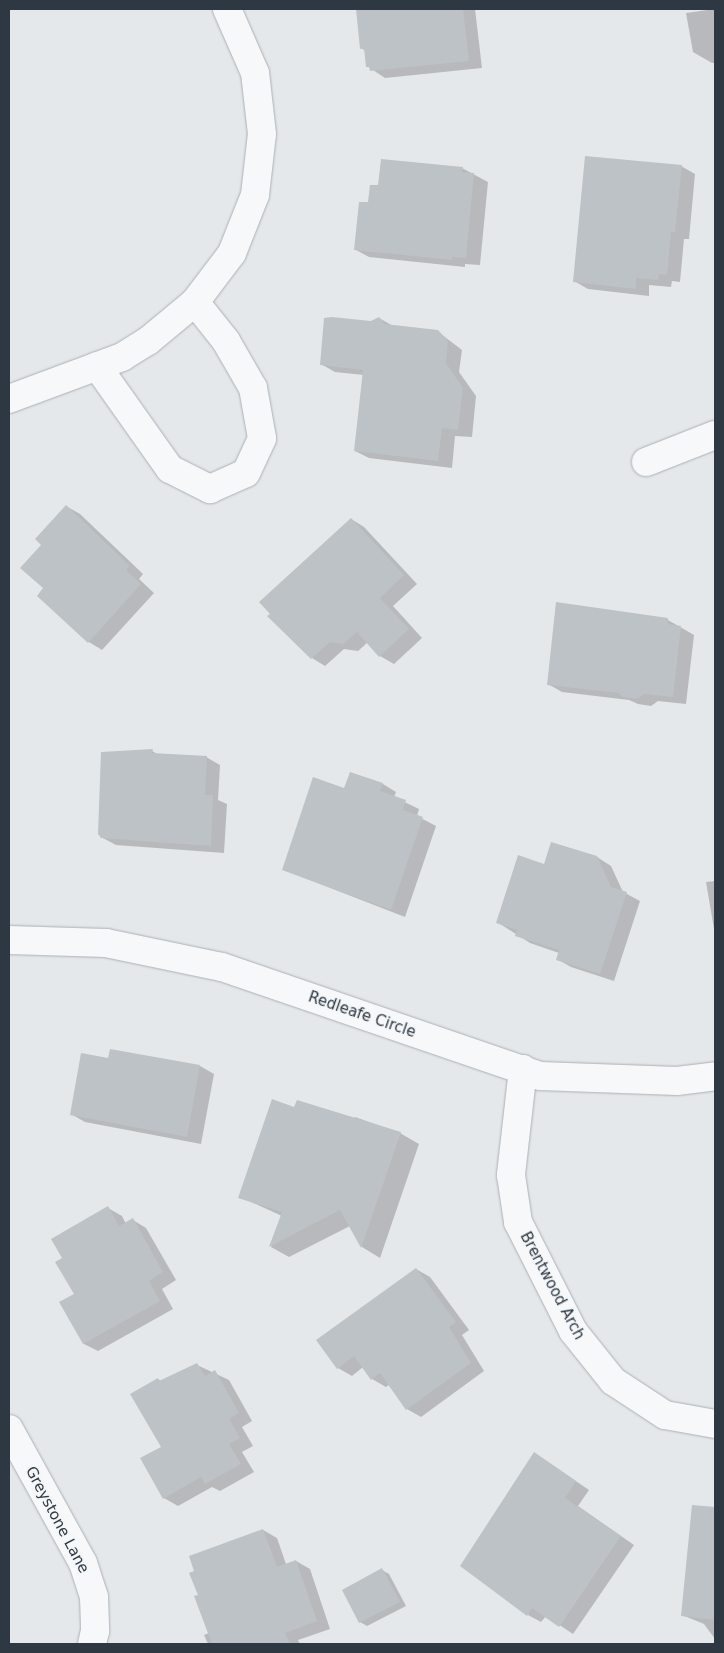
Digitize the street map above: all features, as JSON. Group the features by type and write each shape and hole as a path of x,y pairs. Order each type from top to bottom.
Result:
{"street":[{"path":"9,399 122,356 148,341 195,302 232,253 255,195 262,134 255,72 227,9"},
{"path":"97,366 170,469 210,489 246,473 262,438 253,388 226,341 195,302"},
{"path":"646,462 715,435"},
{"name":"Redleafe Circle","path":"9,940 106,943 222,967 540,1076 677,1081 715,1076"},
{"name":"Brentwood Arch","path":"523,1070 511,1175 518,1222 573,1331 613,1381 665,1415 715,1424"},
{"name":"Greystone Lane","path":"9,1429 83,1563 94,1597 95,1631 92,1644"}],"building":[{"path":"356,9 463,9 469,61 370,71 369,67 366,67 364,48 360,49"},
{"path":"585,156 682,165 675,232 671,232 667,275 659,274 658,280 636,278 636,289 573,282"},
{"path":"381,159 463,167 462,172 474,173 466,258 452,257 452,260 354,250 359,202 368,202 370,185 378,185"},
{"path":"332,317 371,321 379,317 385,324 438,330 448,341 446,363 463,388 458,430 442,428 438,461 354,451 363,370 320,365 324,318"},
{"path":"66,505 130,566 126,570 141,584 88,643 37,596 43,588 20,568 41,545 35,539"},
{"path":"351,518 404,575 380,598 409,629 379,657 357,632 343,644 330,642 311,659 267,616 270,614 259,602"},
{"path":"556,602 668,618 668,624 681,626 673,697 644,694 637,699 623,697 619,693 547,685"},
{"path":"153,749 152,753 207,756 205,795 213,795 211,846 101,838 98,834 101,752"},
{"path":"350,772 383,783 380,791 406,800 403,810 423,817 391,910 282,870 313,777 344,788"},
{"path":"551,842 597,856 611,887 627,892 600,974 556,960 559,950 515,936 517,930 496,923 518,855 544,864"},
{"path":"110,1049 200,1065 187,1137 70,1115 81,1053 108,1058"},
{"path":"272,1099 294,1107 297,1100 401,1132 361,1248 340,1210 269,1247 282,1212 238,1198"},
{"path":"108,1206 119,1226 133,1218 163,1272 149,1281 160,1301 83,1344 59,1302 74,1294 55,1262 62,1258 51,1239"},
{"path":"416,1268 456,1322 449,1327 471,1363 406,1410 380,1373 371,1380 354,1356 337,1369 316,1340"},
{"path":"197,1363 205,1376 215,1370 239,1413 229,1419 240,1438 229,1444 241,1464 205,1484 201,1477 163,1499 140,1458 161,1447 130,1394 158,1378 159,1381"},
{"path":"534,1452 576,1481 565,1498 621,1536 559,1627 532,1608 527,1616 460,1566"},
{"path":"692,1505 715,1507 715,1620 681,1616"},
{"path":"263,1529 277,1567 296,1560 317,1621 285,1633 290,1644 212,1644 194,1596 198,1595 189,1573 194,1571 189,1556"},
{"path":"382,1568 400,1602 359,1623 342,1590"}]}
